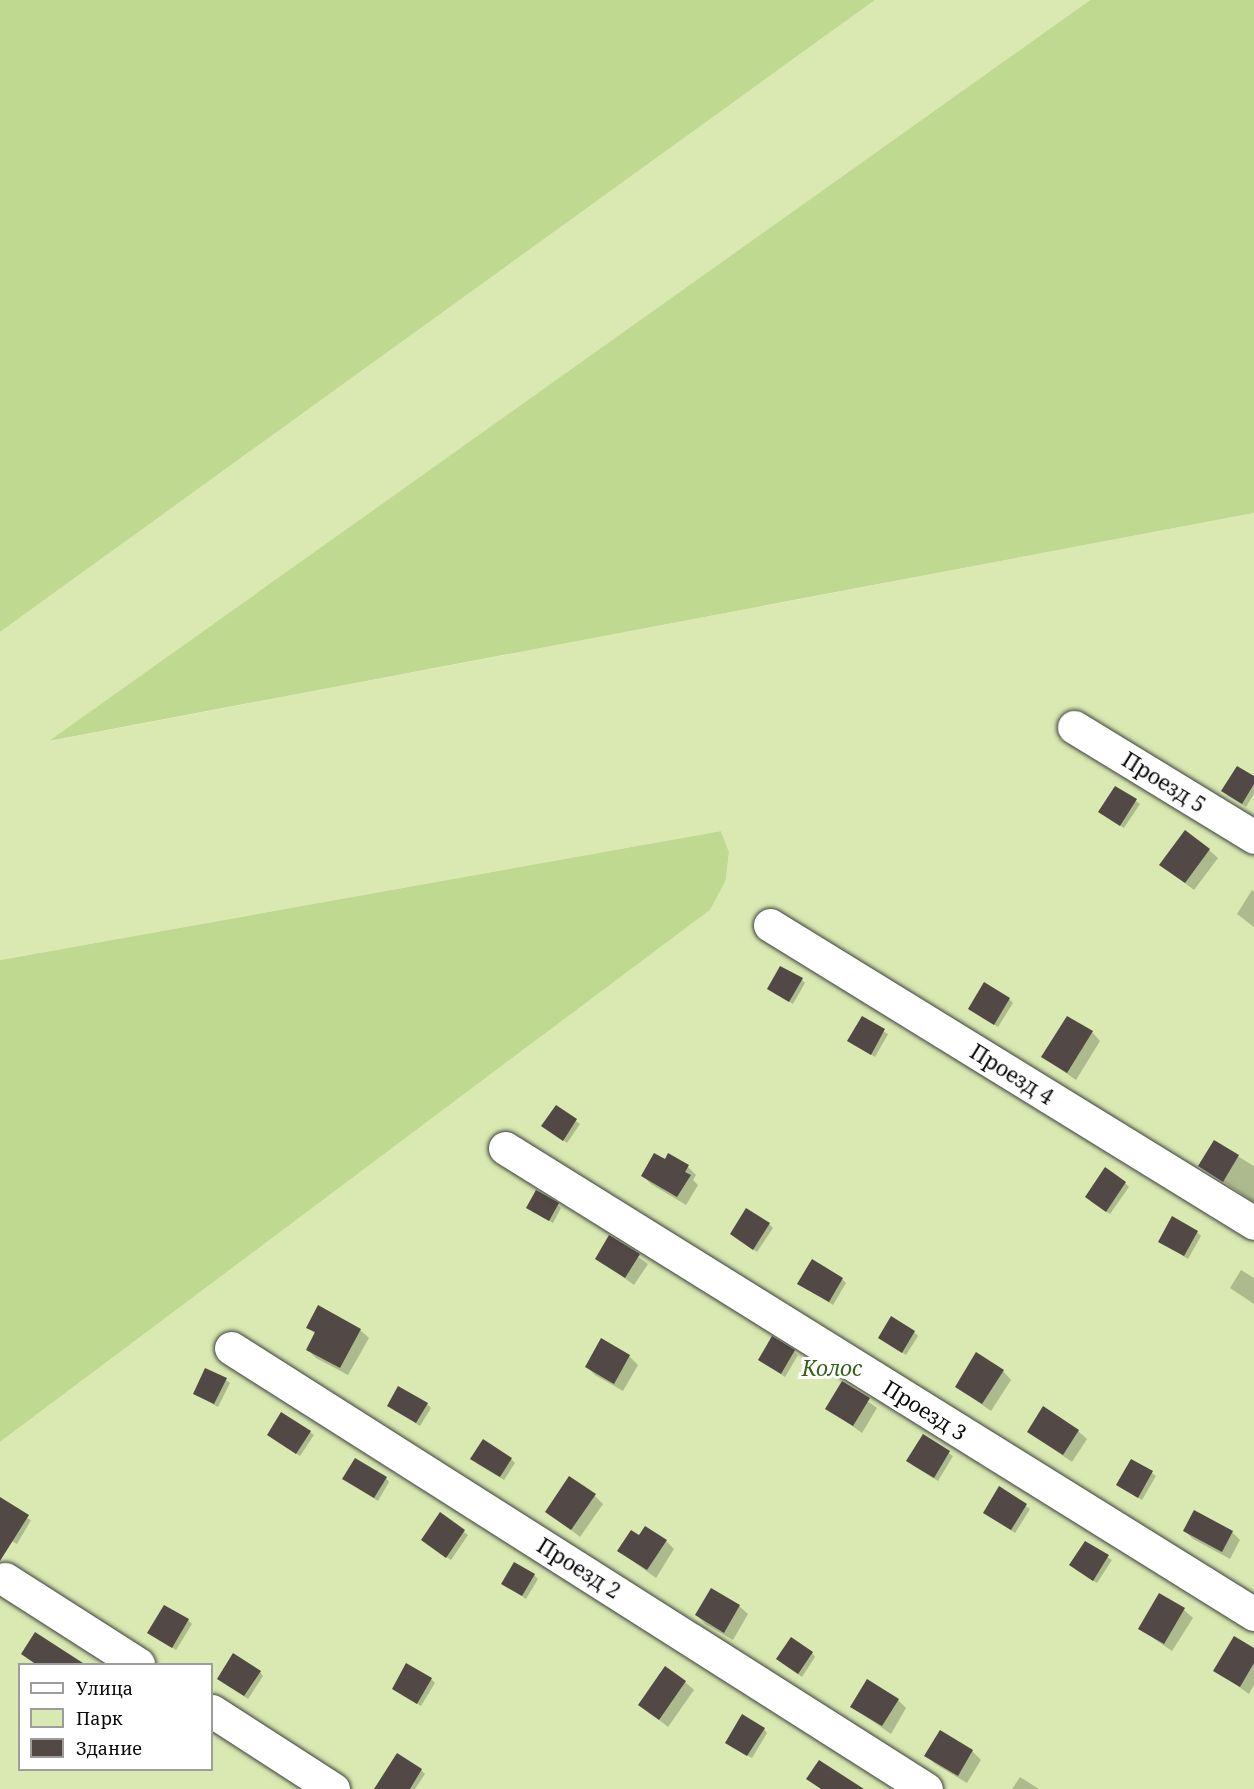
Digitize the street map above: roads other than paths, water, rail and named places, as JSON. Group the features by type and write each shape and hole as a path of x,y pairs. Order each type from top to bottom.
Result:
{"lane":[{"name":"Проезд 5","path":"1074,727 1254,837"},
{"name":"Проезд 4","path":"770,925 1254,1222"},
{"name":"Проезд 3","path":"504,1148 1254,1614"},
{"name":"Проезд 2","path":"231,1348 926,1789"},
{"path":"5,1579 135,1663"},
{"path":"213,1712 333,1789"}],"park label":[{"name":"Колос","path":"832,1368"}]}
